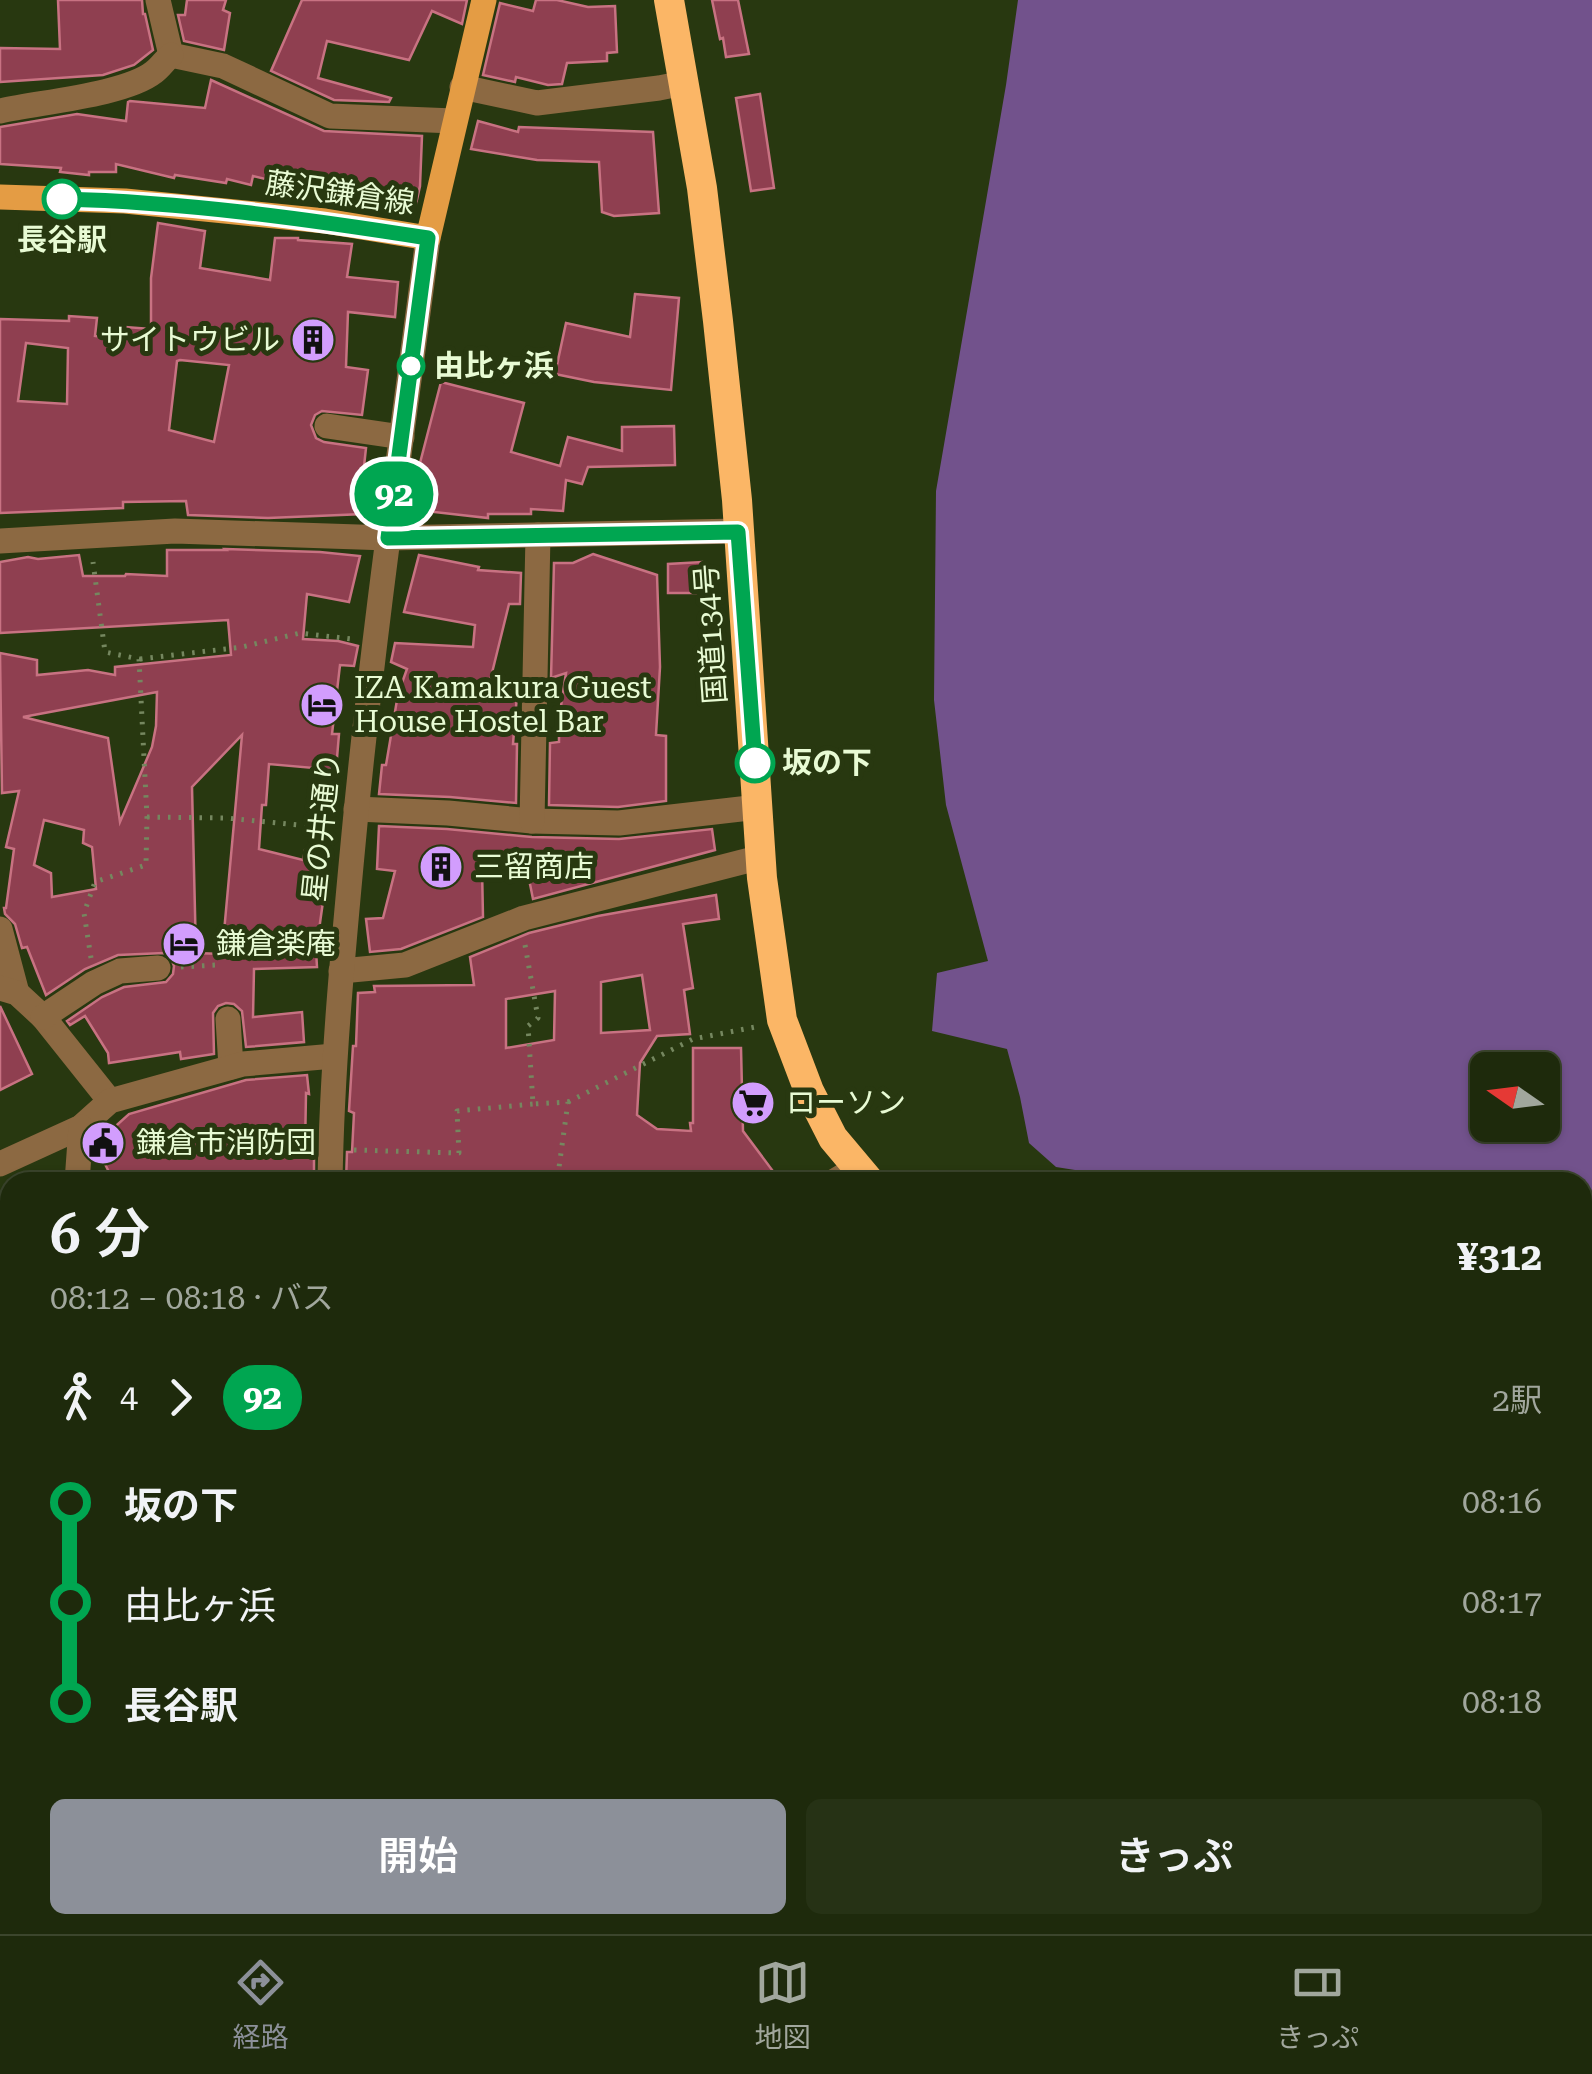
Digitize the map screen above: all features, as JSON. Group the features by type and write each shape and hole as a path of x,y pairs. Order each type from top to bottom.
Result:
{"highway":[{"name":"国道134号","path":"668,0 702,188 718,321 738,532 761,856 782,1020 810,1091 851,1172"}],"main road":[{"name":"藤沢鎌倉線","path":"0,197 125,201 325,222 428,238 484,0"}],"street":[{"path":"158,0 170,55"},
{"path":"0,111 125,86 152,74 170,55"},
{"path":"170,55 223,66 330,116 454,121"},
{"path":"462,87 537,103 684,83"},
{"name":"星の井通り","path":"330,1172 334,1056 355,819 374,642 428,238"},
{"path":"327,426 402,437"},
{"path":"0,541 176,531 388,538 738,532"},
{"path":"532,820 538,536"},
{"path":"355,819 448,813 619,823 758,808"},
{"path":"341,970 406,965 524,918 761,856"},
{"path":"0,929 8,991 43,1017 110,1101"},
{"path":"43,1017 120,970 158,968"},
{"path":"228,1019 231,1068"},
{"path":"0,1164 82,1127 110,1101 243,1064 334,1056"},
{"path":"78,1172 82,1127"}],"path":[{"path":"90,534 104,652 139,659 242,648 300,633 374,642"},
{"path":"94,983 84,912 95,882 146,865 148,817 139,659"},
{"path":"148,817 355,819"},
{"path":"524,918 526,958 538,1018 528,1026 534,1104"},
{"path":"158,968 217,965 217,940 343,938"},
{"path":"331,1149 459,1153 457,1111 568,1102 694,1038 782,1020"},
{"path":"558,1172 568,1102"}],"shaded area":[{"path":"1018,0 1592,0 1592,1172 1088,1172 1056,1167 1029,1143 1007,1049 932,1031 937,973 988,961 946,805 934,700 936,491"}],"building":[{"path":"58,0 142,0 153,50 134,65 103,75 0,82 0,48 60,49"},
{"path":"187,0 226,0 223,10 230,13 224,50 184,41 178,15 185,15"},
{"path":"302,0 467,0 462,24 432,11 409,60 327,41 318,78 391,98 389,102 334,100 271,71"},
{"path":"536,0 588,7 615,6 617,52 607,53 607,61 567,63 562,84 548,85 516,77 515,82 483,75 500,3 533,11"},
{"path":"712,0 738,0 749,54 726,57"},
{"path":"211,80 324,131 422,136 416,204 319,192 253,176 251,185 227,179 226,183 175,175 174,178 116,164 116,172 89,175 60,172 61,168 0,164 0,127 77,114 126,121 130,101 205,108"},
{"path":"760,94 774,188 751,191 736,98"},
{"path":"478,121 518,132 519,127 653,132 659,213 614,216 602,212 599,162 537,160 471,149"},
{"path":"158,223 205,231 200,268 270,280 275,238 298,238 352,244 347,277 398,282 395,317 348,312 346,367 368,370 362,415 322,411 315,415 311,425 316,438 324,442 366,448 361,494 367,496 364,514 268,518 188,515 186,501 123,502 123,508 0,513 0,319 97,318 95,336 123,340 126,327 151,329 151,278","holes":["26,343 68,348 67,404 18,401","180,360 229,365 214,442 169,430"]},
{"path":"635,294 679,298 671,390 555,374 566,323 630,337"},
{"path":"441,382 524,403 511,452 560,466 568,437 622,451 622,427 674,426 675,465 588,467 582,484 566,480 563,511 531,509 531,514 488,514 488,518 416,510 420,463"},
{"path":"167,550 360,556 349,602 307,594 303,639 358,646 354,666 340,665 332,734 339,734 336,770 269,764 266,805 262,805 259,849 303,860 305,850 330,852 319,930 315,933 317,967 254,969 253,1017 302,1012 304,1042 246,1047 242,1011 226,1003 213,1013 214,1054 181,1059 180,1052 109,1063 108,1053 85,1016 70,1025 67,1021 124,987 166,982 174,966 164,953 118,955 85,969 46,995 27,947 22,948 15,924 4,908 14,849 6,847 19,791 2,793 0,653 37,660 37,675 88,670 115,675 115,667 231,655 228,620 0,633 0,562 79,555 83,576 167,576","holes":["157,692 152,747 120,822 108,738 23,717","242,735 222,954 196,953 192,787","44,820 84,830 83,843 92,847 96,889 52,897 51,873 34,865"]},
{"path":"593,554 657,575 660,667 656,735 666,736 666,801 618,807 549,805 550,743 559,742 566,673 551,678 554,563 573,563"},
{"path":"419,555 479,567 478,570 521,573 520,604 509,604 490,681 518,683 513,744 517,744 516,803 379,794 382,765 386,765 398,694 407,669 391,662 395,643 473,647 475,625 404,612"},
{"path":"702,562 702,593 668,593 668,564"},
{"path":"379,826 619,839 712,829 715,850 533,899 525,860 482,868 483,917 401,949 370,952 366,919 383,918 395,871 377,869"},
{"path":"716,895 719,919 683,924 693,988 684,990 690,1034 657,1036 640,1063 637,1115 657,1129 691,1131 693,1048 741,1048 743,1131 774,1172 346,1172 347,1152 352,1152 354,1113 349,1111 358,993 375,992 374,986 474,985 470,957 529,933","holes":["642,975 650,1030 601,1033 601,982","555,991 554,1040 506,1048 506,999"]},
{"path":"0,1006 32,1074 0,1090"},
{"path":"307,1075 305,1150 314,1151 314,1172 109,1172 96,1146 97,1136 108,1133 129,1114 246,1080"}],"bus line":[{"name":"92","path":"62,199 125,201 325,222 428,238 388,538 738,532 755,763"}],"place":[{"name":"長谷駅","path":"62,199"},
{"name":"サイトウビル","path":"313,340"},
{"name":"由比ヶ浜","path":"411,366"},
{"name":"IZA Kamakura Guest House Hostel Bar","path":"322,705"},
{"name":"坂の下","path":"755,763"},
{"name":"三留商店","path":"441,867"},
{"name":"鎌倉楽庵","path":"184,944"},
{"name":"ローソン","path":"753,1103"},
{"name":"鎌倉市消防団","path":"103,1143"}]}
